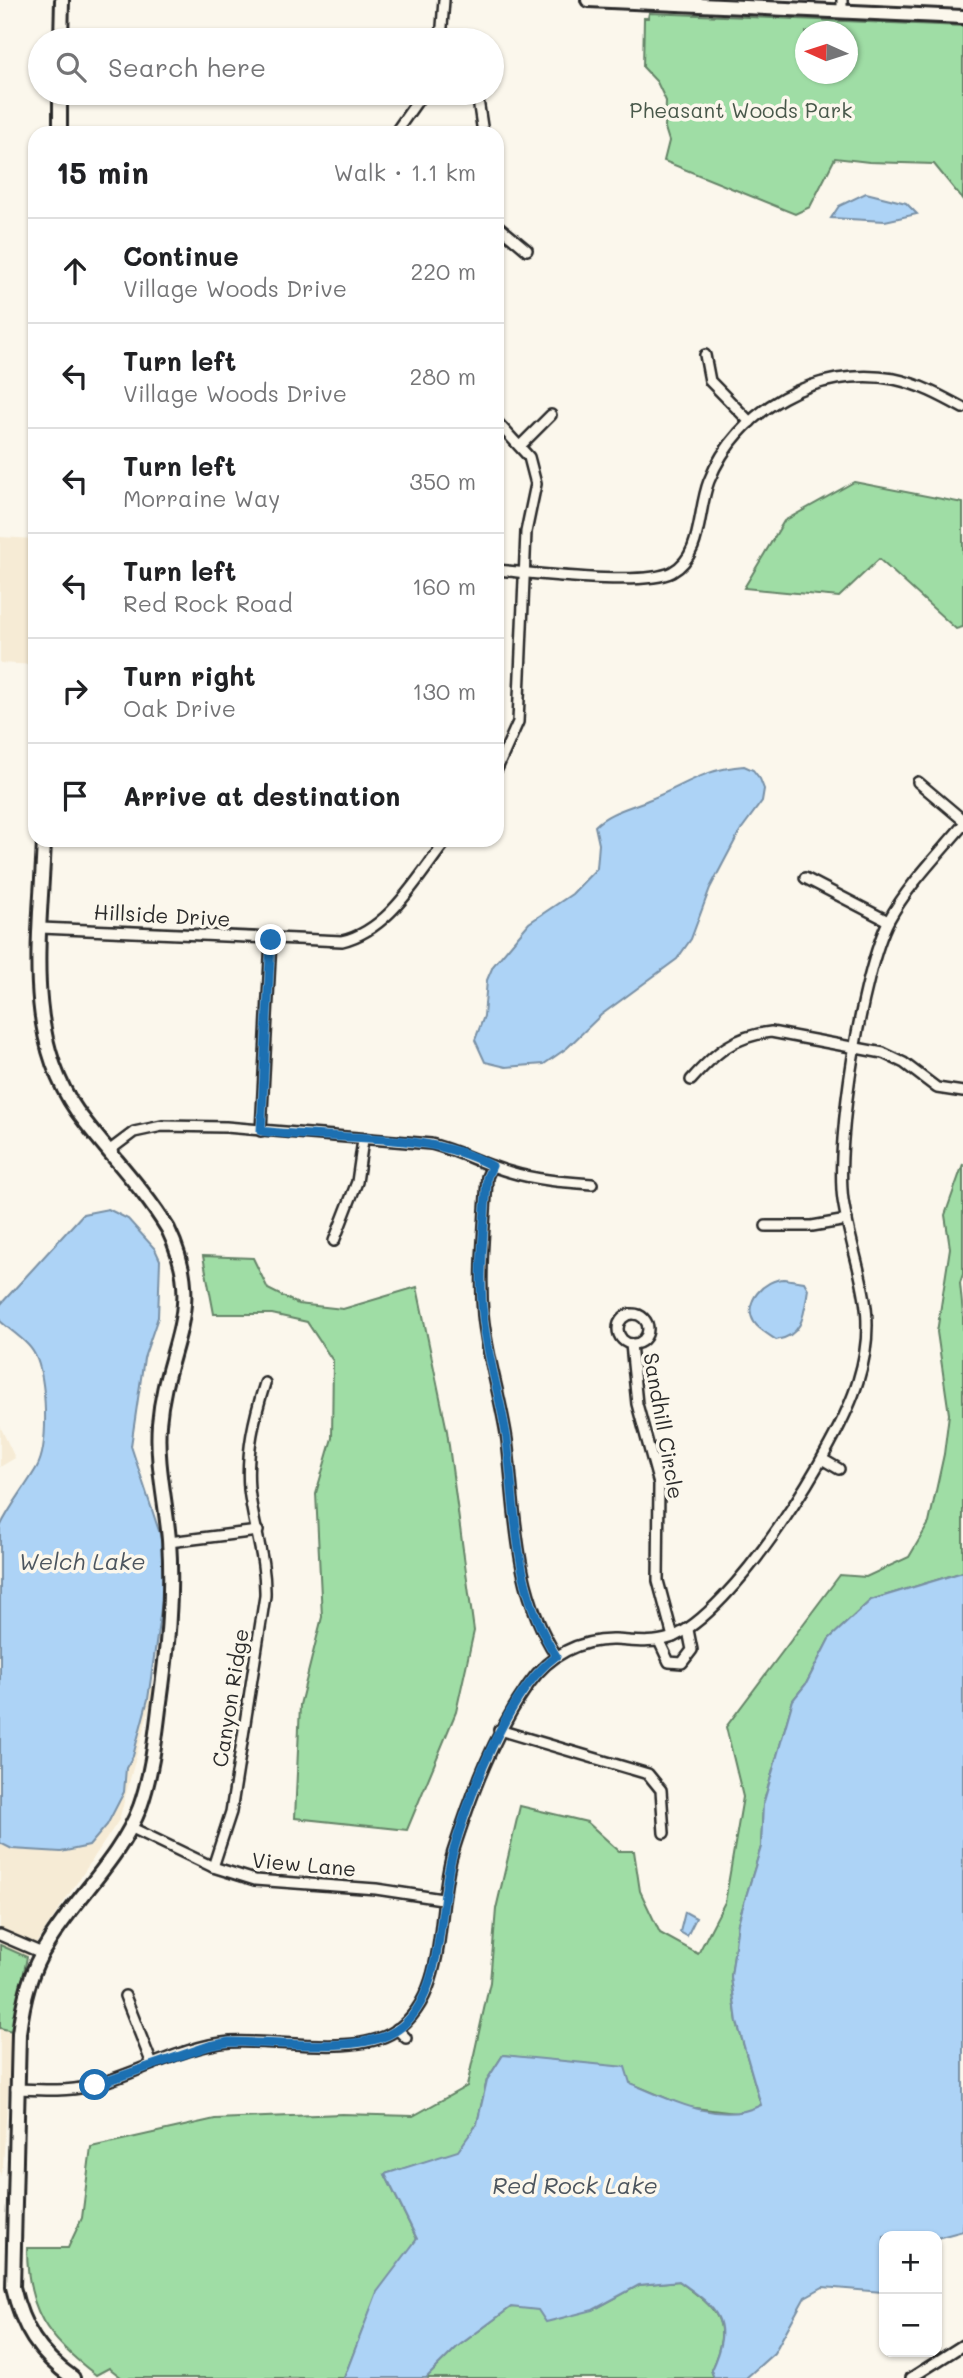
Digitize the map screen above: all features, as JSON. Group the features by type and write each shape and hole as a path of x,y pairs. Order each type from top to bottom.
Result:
{"street":[{"path":"61,28 62,0"},
{"path":"442,28 444,0"},
{"path":"588,0 842,6 963,16"},
{"path":"60,105 60,126"},
{"path":"400,126 415,105"},
{"path":"479,105 482,126"},
{"path":"504,231 527,250"},
{"path":"705,355 710,381 750,422"},
{"path":"504,571 635,578 664,576 674,571 690,556 701,506 721,457 750,422 776,401 824,380 850,377 894,379 915,385 963,408"},
{"path":"522,445 551,415"},
{"path":"504,428 522,445 535,470 536,484 528,516 523,572 518,722 504,753"},
{"path":"16,2089 78,2088 191,2050 229,2042 349,2043 378,2039 397,2029 415,2011 430,1981 442,1899 452,1856 499,1730 534,1676 556,1656 597,1640 659,1641 688,1630 766,1545 822,1459 850,1407 866,1351 866,1294 847,1220 841,1179 856,1049 874,956 888,922 963,822 918,782"},
{"path":"44,847 40,1013 48,1054 66,1093 163,1220 183,1266 186,1290 183,1327 164,1394 159,1427 169,1542 171,1608 146,1790 119,1846 42,1954 28,1985 21,2013 16,2089 13,2287 23,2322 32,2339 46,2356 73,2378"},
{"name":"Hillside Drive","path":"41,928 327,942 363,934 386,917 441,847"},
{"path":"804,878 888,922"},
{"path":"261,1131 271,940"},
{"path":"691,1080 726,1045 755,1034 785,1033 893,1057 937,1088 963,1092"},
{"path":"110,1150 134,1132 151,1126 205,1126 431,1144 459,1150 492,1166 530,1178 592,1184"},
{"path":"334,1241 357,1182 363,1140"},
{"path":"492,1166 487,1177 481,1272 483,1318 503,1417 525,1589 535,1617 556,1656"},
{"path":"765,1226 812,1226 847,1220"},
{"name":"Sandhill Circle","path":"631,1344 637,1404 659,1484 658,1581 673,1637"},
{"name":"Canyon Ridge","path":"214,1867 231,1812 264,1604 264,1564 253,1513 248,1465 254,1418 265,1383"},
{"path":"822,1459 839,1469"},
{"path":"169,1542 258,1531"},
{"path":"659,1641 669,1662 682,1663 692,1650 688,1630"},
{"path":"499,1730 648,1774 661,1790 664,1833"},
{"name":"View Lane","path":"130,1827 214,1867 255,1880 376,1889 442,1899"},
{"path":"0,1935 42,1954"},
{"path":"125,1996 152,2064"},
{"path":"397,2029 406,2038"},
{"path":"911,2378 963,2345"}],"shaded area":[{"path":"0,537 28,539 28,665 0,663"},
{"path":"0,1426 15,1458 0,1467"},
{"path":"0,1679 155,1687 119,1820 27,1957 12,2031 0,2177"}],"green space":[{"name":"Pheasant Woods Park","path":"649,13 842,21 795,21 795,84 858,84 858,22 963,26 963,200 934,164 835,158 810,207 795,214 664,161 669,141 665,128 666,101 657,82 643,67 644,18 648,18"},
{"path":"854,482 963,503 963,627 956,629 879,559 839,597 744,588 784,521"},
{"path":"963,1164 963,1274 960,1283 963,1314 963,1572 871,1600 829,1639 806,1684 793,1700 763,1805 761,1847 738,1923 731,1977 737,2022 761,2105 744,2114 687,2107 630,2083 563,2063 503,2055 487,2080 477,2124 458,2152 385,2174 417,2239 372,2306 344,2378 122,2378 109,2368 96,2375 65,2348 43,2321 31,2289 27,2248 68,2248 82,2218 91,2147 215,2119 342,2114 413,2116 467,2086 490,1982 496,1909 520,1806 587,1822 619,1851 634,1851 640,1891 660,1933 698,1954 725,1902 743,1797 726,1727 840,1575 866,1577 909,1557 929,1523 944,1454 949,1414 937,1332 950,1248 945,1215"},
{"path":"203,1256 253,1258 268,1289 298,1304 343,1309 417,1287 447,1431 474,1631 456,1712 407,1830 295,1818 300,1705 322,1617 316,1493 332,1438 333,1361 307,1322 272,1314 214,1314"},
{"path":"0,1945 27,1957 12,2031 0,2028"},
{"path":"679,2281 704,2300 718,2318 721,2339 711,2370 714,2378 426,2378 457,2347 511,2307 593,2310 639,2285"}],"water":[{"path":"866,193 906,203 917,214 885,221 831,218 839,206"},
{"path":"744,766 753,770 760,779 764,789 762,801 740,831 710,888 691,939 677,959 601,1015 567,1048 544,1064 506,1067 485,1062 475,1040 484,1016 487,980 493,966 529,923 572,894 597,868 599,844 595,826 613,814 705,774"},
{"name":"Welch Lake","path":"108,1209 128,1219 155,1249 160,1260 158,1317 144,1358 131,1446 160,1534 167,1567 148,1699 133,1756 126,1768 124,1792 107,1825 89,1846 61,1852 12,1849 0,1843 0,1527 41,1457 45,1411 42,1378 35,1355 24,1341 0,1321 0,1305 83,1214"},
{"path":"784,1279 804,1282 808,1289 801,1322 792,1334 776,1340 756,1325 751,1307 763,1287"},
{"name":"Red Rock Lake","path":"963,1572 963,2231 942,2237 942,2231 879,2231 879,2292 823,2287 805,2297 774,2353 746,2378 714,2378 711,2370 721,2340 718,2318 704,2300 679,2281 639,2285 593,2310 546,2322 538,2310 511,2307 457,2347 426,2378 344,2378 377,2292 417,2239 385,2174 458,2151 477,2124 487,2080 503,2055 625,2067 630,2083 678,2103 712,2112 745,2111 761,2105 737,2022 731,1977 738,1923 761,1847 763,1805 793,1700 806,1684 829,1639 871,1600"},
{"path":"685,1912 696,1918 687,1936 680,1932"}],"route":[{"path":"95,2085 209,2046 229,2042 363,2042 391,2034 405,2023 422,2000 430,1981 442,1899 452,1856 499,1730 534,1676 556,1656 541,1630 525,1589 503,1417 483,1318 481,1272 487,1177 492,1166 459,1150 431,1144 261,1131 268,1038 271,940"}]}
